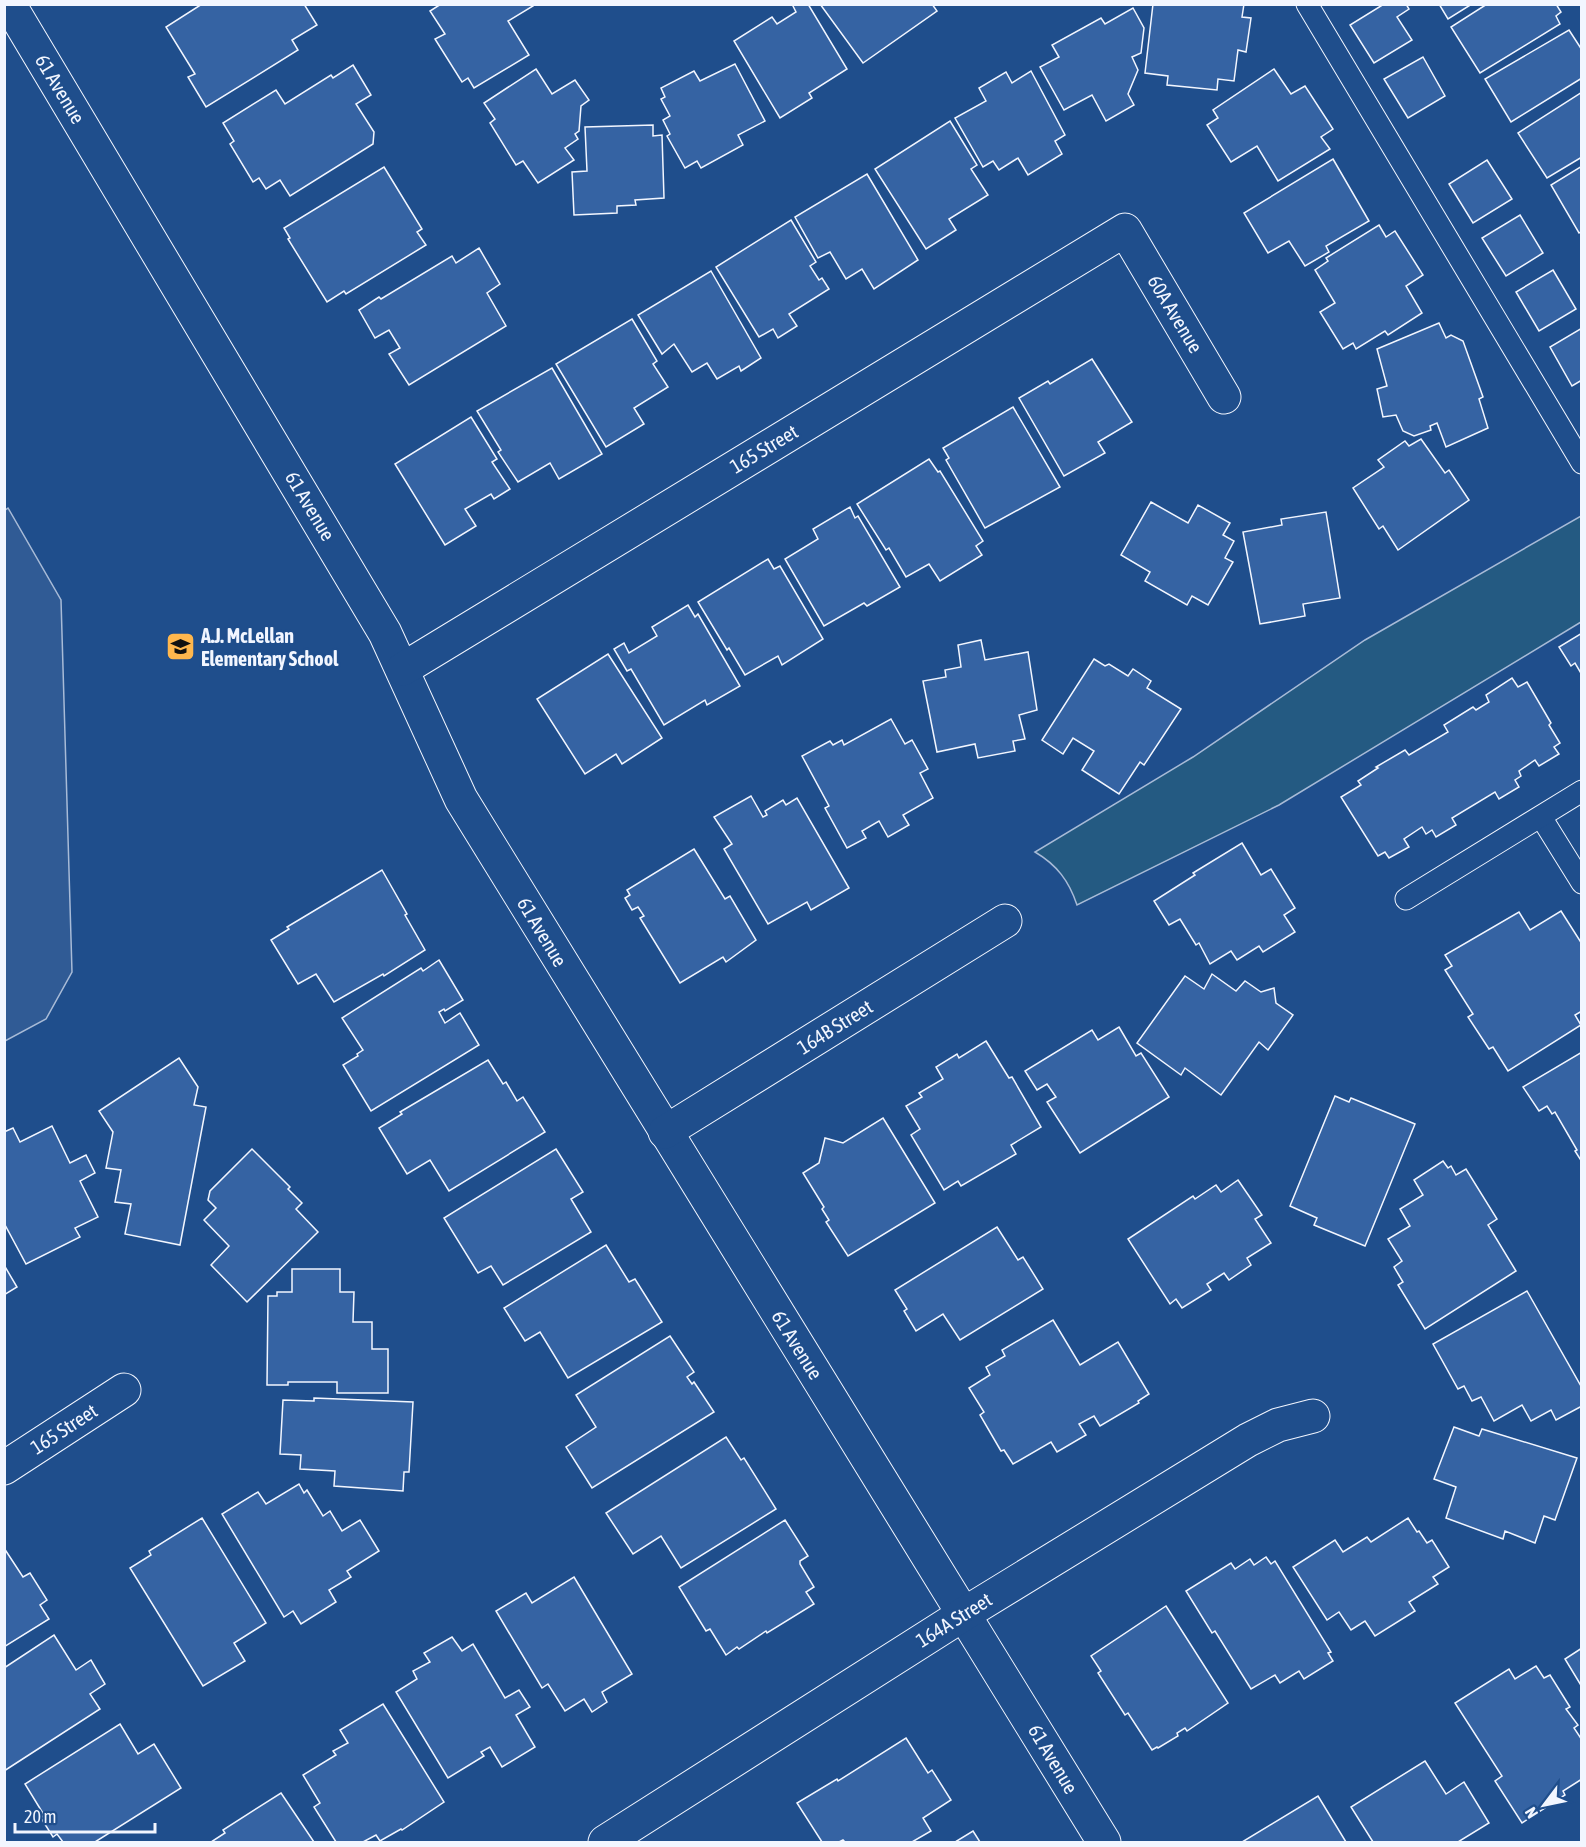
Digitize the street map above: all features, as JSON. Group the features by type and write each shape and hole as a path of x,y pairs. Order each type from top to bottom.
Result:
{"street":[{"name":"61 Avenue","path":"9,4 385,633 461,799 1104,1842"},
{"name":"165 Street","path":"403,669 1125,230"},
{"name":"60A Avenue","path":"1125,230 1224,397"},
{"name":"164B Street","path":"665,1132 1005,921"},
{"name":"165 Street","path":"4,1468 124,1390"},
{"name":"164A Street","path":"605,1842 964,1614 1248,1440 1278,1425 1313,1416"}],"lane":[{"path":"1307,4 1581,463"},
{"path":"1406,899 1581,791"},
{"path":"1540,817 1581,883"}],"shaded area":[{"path":"8,508 61,600 72,972 46,1019 5,1041 4,511"},
{"path":"1581,516 1581,622 1279,805 1077,905 1061,874 1050,862 1035,852 1193,757 1365,640"}],"building":[{"path":"202,4 304,4 317,25 292,40 298,50 206,107 188,77 195,74 166,27"},
{"path":"441,4 532,4 533,6 508,21 529,55 474,88 468,78 462,82 435,39 445,34 430,11"},
{"path":"792,4 808,4 847,69 809,93 812,98 780,118 734,41 772,17 777,24 796,12"},
{"path":"820,4 932,4 937,11 863,63"},
{"path":"1153,4 1244,4 1242,17 1251,18 1246,52 1238,50 1234,81 1218,79 1217,90 1167,85 1168,76 1145,73"},
{"path":"1384,4 1406,4 1409,9 1397,17 1412,40 1374,63 1350,25"},
{"path":"1439,4 1472,4 1448,19"},
{"path":"1487,4 1556,4 1561,12 1556,16 1560,24 1480,73 1451,27"},
{"path":"1133,8 1144,28 1141,53 1132,57 1138,70 1128,94 1134,105 1106,121 1092,95 1064,110 1040,67 1059,57 1052,45 1101,18 1105,24"},
{"path":"1569,30 1582,50 1582,78 1511,122 1485,79"},
{"path":"1423,57 1445,96 1408,118 1384,79"},
{"path":"735,64 765,121 738,135 743,145 701,168 697,161 685,168 667,136 670,134 663,120 670,116 661,99 665,97 661,88 694,71 700,81"},
{"path":"353,65 371,95 356,104 374,132 373,144 290,196 280,180 266,189 259,178 253,182 230,144 234,141 223,123 276,90 285,104 331,75 333,78"},
{"path":"536,69 552,94 575,80 589,100 581,106 579,131 575,134 578,139 565,148 574,160 538,183 523,161 516,165 490,123 495,119 484,103"},
{"path":"1274,69 1291,94 1305,86 1333,129 1321,137 1330,149 1278,181 1257,146 1231,162 1207,125 1218,118 1213,110"},
{"path":"1031,71 1065,135 1055,141 1062,154 1028,175 1018,158 999,170 993,161 983,167 955,118 986,101 979,88 1006,72 1012,83"},
{"path":"1582,92 1582,157 1547,178 1518,133"},
{"path":"950,121 977,165 971,169 988,195 949,219 956,230 926,249 875,169"},
{"path":"653,125 653,136 662,135 664,198 635,200 636,205 617,206 617,213 574,215 572,172 587,171 585,127"},
{"path":"1333,159 1369,221 1326,246 1329,252 1305,266 1289,241 1268,253 1244,213"},
{"path":"1487,160 1512,199 1473,223 1449,184"},
{"path":"1582,166 1582,231 1579,233 1551,185"},
{"path":"384,167 422,229 417,232 426,245 346,294 344,291 327,302 288,239 290,238 284,228"},
{"path":"867,174 918,260 874,289 862,269 846,279 830,252 818,258 795,217"},
{"path":"1520,215 1543,253 1506,276 1482,238"},
{"path":"791,220 816,262 810,266 819,280 822,278 829,289 789,314 797,326 778,338 773,329 759,337 716,267"},
{"path":"1379,225 1386,237 1395,231 1423,275 1406,286 1422,313 1388,335 1385,331 1356,349 1353,343 1343,349 1320,312 1335,303 1315,270 1328,261 1326,258"},
{"path":"479,248 500,284 487,293 506,326 409,385 389,354 400,348 389,330 375,338 359,310 452,256 456,263"},
{"path":"1553,270 1576,309 1539,331 1516,292"},
{"path":"711,271 761,358 741,371 739,366 717,379 707,363 692,372 674,344 662,354 638,315"},
{"path":"632,319 657,361 653,364 668,387 634,408 644,424 606,447 556,364"},
{"path":"1439,323 1446,338 1451,335 1463,341 1483,397 1479,399 1488,428 1446,447 1437,423 1430,426 1431,430 1414,436 1403,431 1396,415 1383,417 1377,389 1387,386 1377,349"},
{"path":"1582,328 1582,380 1572,386 1550,347"},
{"path":"1092,359 1132,422 1098,442 1105,453 1064,476 1019,398 1048,381 1050,384"},
{"path":"552,368 602,454 559,479 550,463 518,482 498,452 501,450 477,411"},
{"path":"1013,407 1060,487 985,528 946,460 949,458 943,448"},
{"path":"471,417 497,459 492,462 510,489 494,499 491,494 465,509 476,526 445,545 395,464"},
{"path":"1421,439 1445,473 1449,470 1469,500 1398,550 1383,526 1379,529 1353,488 1384,467 1378,460 1405,441 1409,446"},
{"path":"929,459 938,472 940,471 983,541 976,546 982,555 940,581 929,564 906,577 889,548 886,550 857,504"},
{"path":"1151,502 1188,523 1198,505 1230,523 1223,535 1234,541 1225,558 1233,562 1208,605 1192,596 1187,605 1145,581 1150,572 1121,555"},
{"path":"850,507 855,518 858,516 900,587 867,606 864,603 824,626 785,559 818,539 813,529"},
{"path":"1326,512 1340,598 1303,604 1305,616 1260,624 1243,532 1282,525 1281,519"},
{"path":"768,559 774,569 780,566 823,639 782,665 778,656 745,675 698,602"},
{"path":"688,605 695,617 698,614 740,686 707,705 705,700 664,725 631,669 627,671 614,649 624,643 629,653 657,636 652,627"},
{"path":"1582,633 1582,675 1575,663 1571,666 1559,647"},
{"path":"981,640 985,660 1028,652 1037,710 1019,715 1025,739 1013,741 1015,751 978,758 975,744 937,752 923,681 946,677 945,670 961,667 958,645"},
{"path":"608,654 662,738 622,764 616,754 585,774 537,699"},
{"path":"1094,659 1105,666 1109,664 1128,676 1133,669 1151,681 1147,688 1181,709 1144,765 1140,762 1119,794 1082,770 1094,751 1073,738 1063,754 1042,740"},
{"path":"1512,678 1518,687 1527,682 1560,743 1554,747 1559,754 1539,766 1535,760 1519,771 1521,776 1515,780 1519,787 1499,799 1495,792 1452,818 1456,825 1436,837 1432,830 1426,834 1422,827 1404,839 1409,847 1389,858 1385,852 1378,856 1341,797 1361,785 1358,781 1378,768 1376,767 1405,750 1409,755 1448,732 1444,725 1473,707 1476,710 1489,702 1486,695"},
{"path":"891,719 905,744 912,740 928,769 920,773 933,798 903,815 909,825 888,837 879,821 862,831 866,838 847,848 825,808 829,806 802,756 830,741 833,745 842,740 844,745"},
{"path":"751,796 763,817 767,815 765,811 783,800 786,805 797,798 849,888 811,910 807,902 768,924 724,849 732,844 714,817"},
{"path":"1242,843 1261,875 1271,869 1295,908 1284,915 1295,932 1263,952 1259,946 1237,960 1231,951 1210,964 1199,943 1196,945 1180,919 1169,925 1154,901 1195,875 1193,873"},
{"path":"694,849 725,899 730,896 756,940 726,962 723,957 680,983 640,918 644,916 638,907 632,910 625,898 630,895 627,890"},
{"path":"382,870 425,950 384,976 383,974 334,1002 316,974 298,984 271,940 289,929 287,927"},
{"path":"1561,911 1582,944 1582,1011 1575,1015 1581,1025 1508,1071 1493,1047 1489,1049 1468,1017 1473,1014 1445,970 1452,966 1445,955 1519,912 1530,930"},
{"path":"439,960 463,1000 439,1012 445,1023 460,1013 479,1045 371,1111 343,1065 363,1050 342,1018 421,968 423,971"},
{"path":"1212,974 1236,991 1245,981 1261,992 1274,988 1276,1003 1293,1015 1268,1050 1259,1042 1221,1095 1185,1068 1181,1075 1137,1043 1185,976 1204,989"},
{"path":"1119,1027 1136,1056 1141,1053 1169,1097 1080,1153 1047,1102 1056,1097 1047,1084 1037,1090 1025,1071 1092,1030 1098,1040"},
{"path":"986,1041 1009,1078 1012,1077 1041,1127 1011,1145 1016,1154 961,1186 958,1181 944,1190 911,1135 920,1129 906,1106 922,1097 919,1093 943,1079 936,1067 957,1054 959,1058"},
{"path":"1582,1052 1582,1162 1555,1112 1552,1114 1547,1106 1539,1111 1523,1087"},
{"path":"179,1058 198,1087 194,1105 206,1107 180,1245 125,1234 131,1204 115,1202 121,1170 106,1168 113,1132 99,1111"},
{"path":"488,1060 503,1084 506,1082 517,1101 523,1097 545,1132 449,1191 430,1160 407,1174 379,1128 402,1114 400,1112"},
{"path":"1335,1096 1349,1102 1351,1098 1415,1124 1365,1246 1314,1225 1317,1218 1290,1206"},
{"path":"883,1118 935,1203 848,1256 826,1222 829,1220 822,1209 824,1207 803,1173 819,1163 825,1138 843,1143"},
{"path":"52,1126 70,1163 86,1155 95,1173 80,1181 98,1217 75,1228 80,1237 26,1264 4,1223 4,1132 13,1128 20,1142"},
{"path":"252,1149 290,1187 288,1189 302,1203 296,1209 318,1232 247,1302 211,1265 229,1246 204,1220 216,1208 208,1200 210,1191"},
{"path":"556,1149 583,1192 571,1199 591,1232 503,1285 491,1266 478,1273 444,1218"},
{"path":"1443,1161 1448,1168 1451,1166 1456,1175 1466,1169 1497,1219 1488,1225 1516,1271 1425,1329 1398,1285 1403,1282 1394,1267 1402,1261 1388,1239 1410,1226 1400,1209 1423,1195 1414,1180"},
{"path":"1238,1180 1262,1215 1255,1219 1271,1243 1247,1258 1251,1265 1229,1280 1224,1273 1207,1284 1211,1290 1182,1308 1176,1299 1170,1304 1128,1239 1193,1196 1195,1199 1216,1185 1221,1192"},
{"path":"997,1227 1018,1260 1023,1257 1043,1289 960,1340 943,1314 916,1331 904,1311 907,1309 895,1290"},
{"path":"606,1245 629,1282 635,1279 662,1322 568,1378 540,1332 525,1341 504,1308"},
{"path":"4,1265 17,1287 4,1295"},
{"path":"292,1269 340,1269 340,1292 354,1292 353,1322 372,1322 372,1349 388,1349 388,1393 337,1393 337,1382 288,1382 288,1385 267,1385 268,1296 277,1296 277,1292 292,1292"},
{"path":"1527,1291 1582,1388 1582,1406 1556,1420 1551,1410 1531,1421 1522,1405 1494,1421 1481,1397 1472,1401 1464,1386 1458,1389 1433,1344"},
{"path":"1053,1320 1080,1365 1118,1342 1149,1394 1138,1401 1139,1403 1100,1426 1094,1416 1079,1424 1086,1435 1057,1452 1051,1442 1013,1464 1004,1450 1001,1451 980,1415 984,1412 969,1388 990,1375 986,1367 1005,1356 1002,1350"},
{"path":"670,1336 694,1372 687,1377 692,1384 694,1382 714,1412 592,1488 566,1447 596,1427 576,1395"},
{"path":"314,1398 413,1402 409,1472 404,1472 403,1491 334,1486 335,1471 300,1469 301,1455 280,1454 283,1400 314,1401"},
{"path":"1454,1427 1479,1436 1482,1429 1577,1458 1555,1520 1544,1516 1535,1543 1505,1531 1503,1539 1446,1518 1456,1487 1434,1479"},
{"path":"726,1437 741,1460 744,1458 776,1509 681,1568 661,1536 633,1554 606,1513"},
{"path":"299,1484 304,1493 307,1490 323,1516 330,1511 342,1531 360,1520 379,1551 347,1571 351,1577 329,1590 336,1602 301,1624 293,1611 284,1617 222,1514 258,1492 266,1504"},
{"path":"202,1518 266,1623 234,1643 245,1661 203,1686 130,1568 151,1555 149,1551"},
{"path":"1408,1518 1427,1543 1432,1540 1449,1567 1433,1577 1438,1584 1409,1602 1415,1611 1375,1636 1365,1621 1351,1630 1339,1612 1327,1620 1293,1567 1335,1540 1343,1552 1367,1537 1371,1542"},
{"path":"785,1520 808,1556 800,1561 800,1564 814,1587 806,1592 814,1604 726,1655 710,1629 706,1631 679,1587"},
{"path":"4,1548 23,1577 30,1573 47,1600 40,1605 49,1619 4,1647"},
{"path":"1266,1557 1271,1564 1275,1561 1331,1652 1328,1653 1333,1661 1304,1679 1299,1671 1280,1683 1275,1675 1251,1689 1215,1631 1212,1633 1186,1591 1231,1563 1235,1569 1250,1559 1254,1565"},
{"path":"574,1577 632,1674 602,1692 607,1702 592,1712 584,1699 565,1711 548,1684 542,1688 496,1611 526,1593 532,1603"},
{"path":"1166,1606 1228,1703 1187,1731 1185,1728 1177,1733 1178,1736 1152,1750 1128,1713 1125,1715 1098,1673 1101,1671 1091,1656"},
{"path":"54,1635 76,1670 91,1660 105,1684 90,1694 100,1709 4,1771 4,1668"},
{"path":"452,1637 462,1651 473,1644 505,1698 519,1690 530,1707 516,1715 535,1747 502,1767 490,1747 481,1752 484,1756 448,1778 396,1692 417,1679 413,1671 430,1662 424,1653"},
{"path":"1582,1648 1582,1687 1565,1659"},
{"path":"1536,1666 1544,1678 1550,1675 1570,1707 1566,1709 1578,1725 1574,1728 1582,1740 1582,1779 1563,1791 1565,1795 1522,1823 1495,1781 1502,1776 1455,1703 1509,1669 1515,1679"},
{"path":"383,1704 444,1802 402,1830 380,1841 376,1835 363,1842 336,1842 314,1807 320,1803 303,1775 336,1755 333,1751 348,1743 340,1730"},
{"path":"120,1724 138,1754 154,1744 181,1788 95,1842 63,1842 57,1834 53,1837 41,1818 44,1815 25,1784"},
{"path":"906,1738 928,1773 932,1770 951,1800 923,1818 931,1831 912,1842 845,1842 843,1840 822,1842 797,1803 837,1779 838,1781"},
{"path":"1425,1761 1446,1794 1464,1782 1489,1823 1458,1842 1373,1842 1351,1807"},
{"path":"281,1793 314,1842 211,1842 225,1833 223,1830"},
{"path":"1318,1796 1346,1842 1242,1842"},
{"path":"973,1831 980,1842 955,1842"}],"place":[{"name":"A.J. McLellan Elementary School","path":"180,647"}]}
